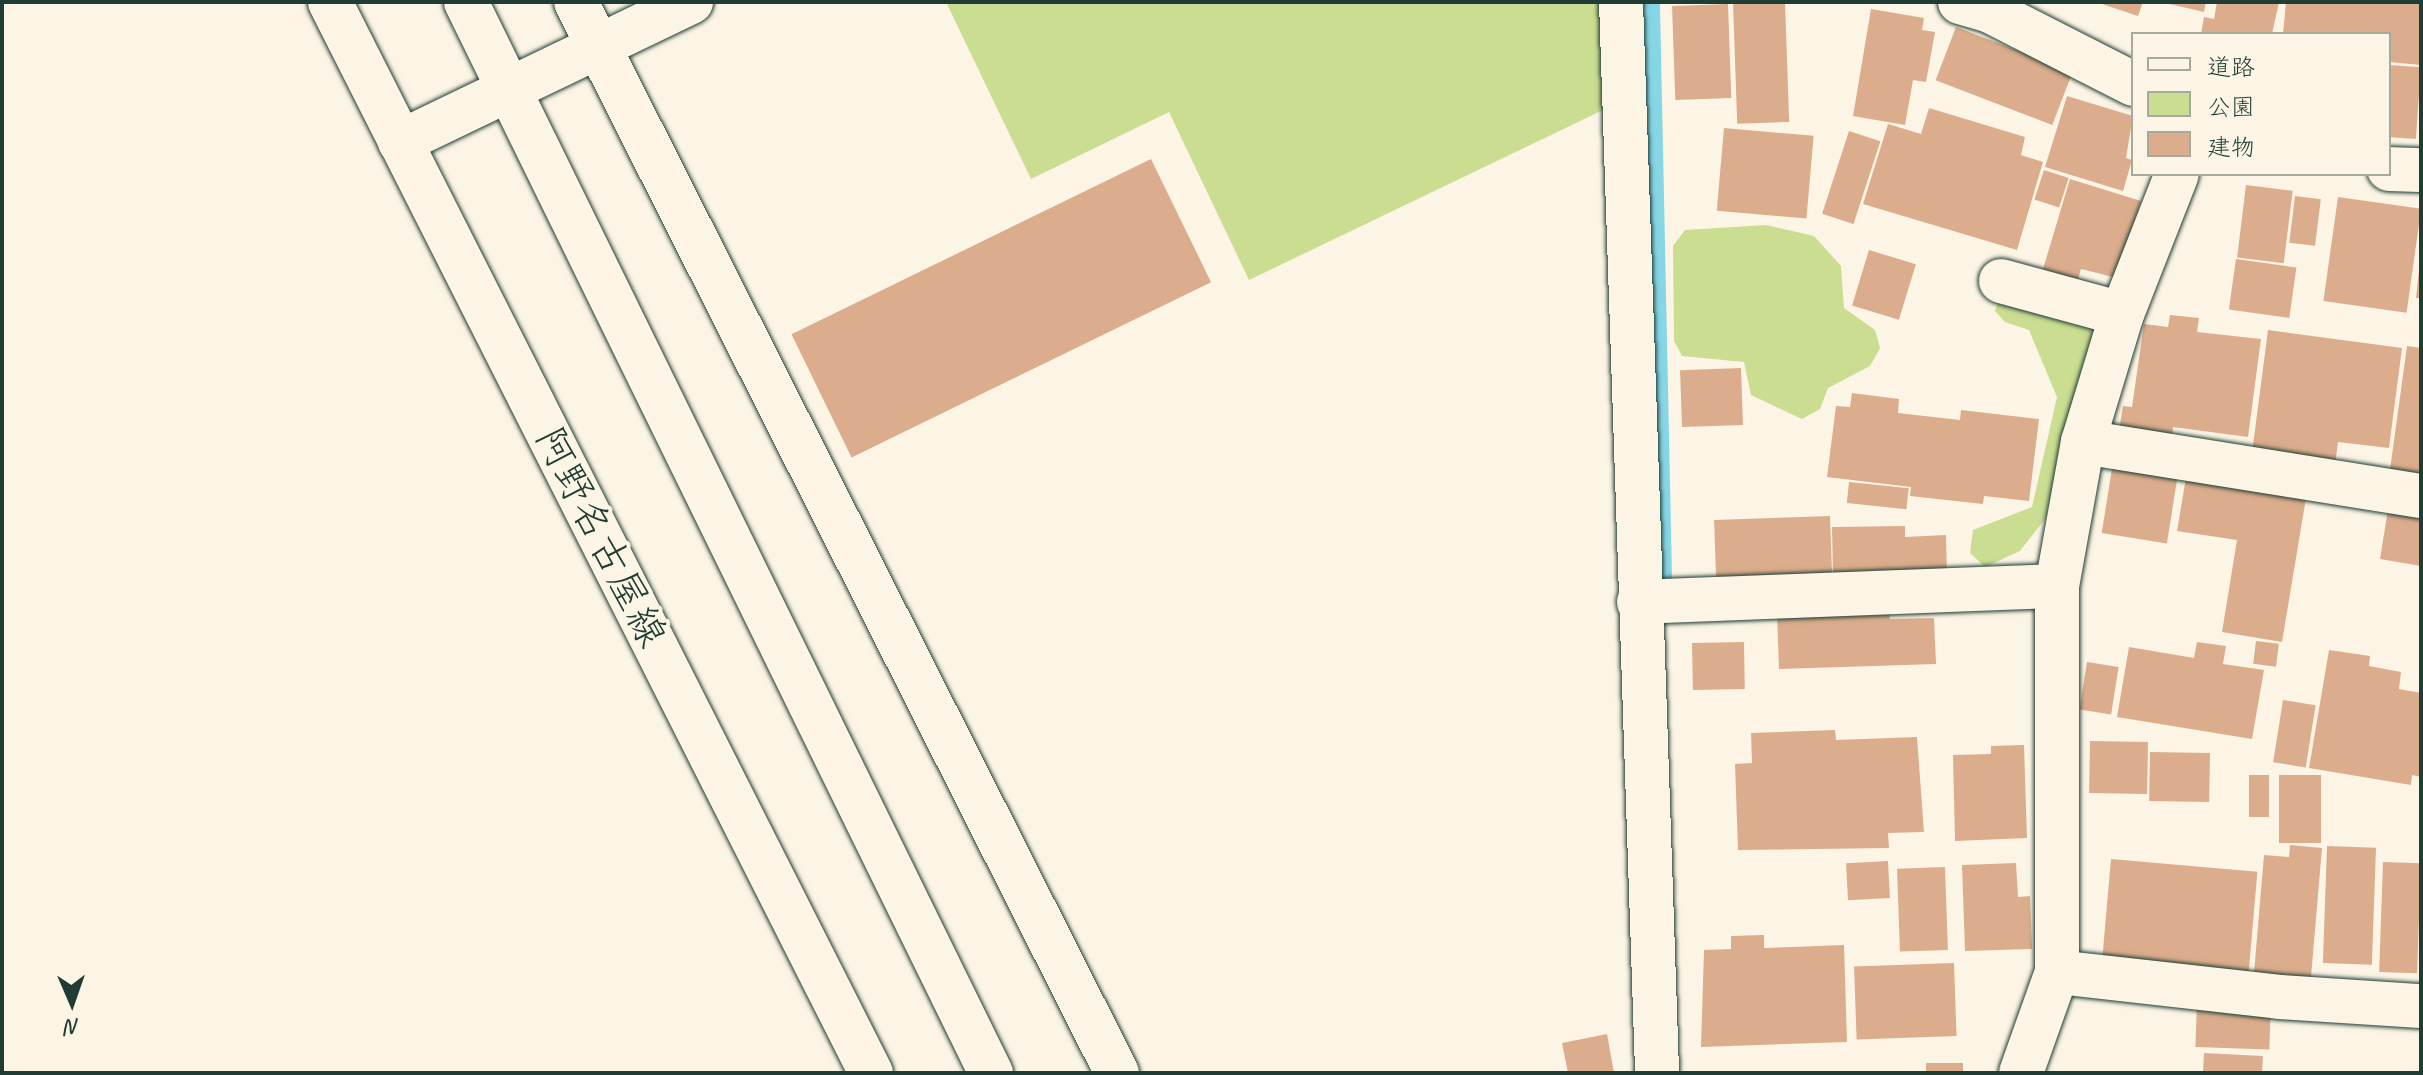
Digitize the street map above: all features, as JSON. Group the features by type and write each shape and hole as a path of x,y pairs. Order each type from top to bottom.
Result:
{"street":[{"name":"阿野名古屋線","path":"330,2 871,1073"},
{"path":"466,2 991,1073"},
{"path":"576,2 1117,1073"},
{"path":"400,142 691,2"},
{"path":"1621,2 1657,1073"},
{"path":"1960,2 1988,10 2131,83"},
{"path":"2391,169 2421,170"},
{"path":"2021,1073 2057,972 2057,586 2083,442 2122,314 2176,176"},
{"path":"2001,281 2122,314"},
{"path":"2083,442 2421,496"},
{"path":"1639,602 2057,586"},
{"path":"2057,972 2280,997 2421,1006"}],"green space":[{"path":"946,2 1600,2 1603,110 1249,280 1169,112 1031,179"},
{"path":"1766,225 1814,236 1841,266 1844,308 1875,330 1880,348 1870,366 1828,388 1820,409 1802,419 1751,395 1744,362 1682,356 1674,341 1673,246 1685,230"},
{"path":"1999,299 2091,322 2092,343 2045,519 2020,551 1985,567 1970,553 1973,530 2032,507 2057,397 2029,330 2005,322 1995,311"}],"building":[{"path":"1785,2 1789,122 1737,124 1733,4"},
{"path":"2096,2 2143,2 2138,16"},
{"path":"2161,2 2206,2 2204,12"},
{"path":"2217,2 2279,2 2272,32 2201,32 2204,17 2214,19"},
{"path":"2286,2 2421,2 2421,65 2391,62 2391,32 2283,32"},
{"path":"1728,4 1731,98 1675,100 1672,6"},
{"path":"1871,9 1924,18 1922,30 1935,32 1926,82 1913,80 1905,125 1853,116"},
{"path":"1956,27 2073,72 2052,125 1936,80"},
{"path":"2391,65 2421,67 2416,139 2391,137"},
{"path":"2067,96 2131,115 2126,158 2131,160 2131,163 2123,191 2045,167"},
{"path":"1929,108 2025,137 2021,155 2043,162 2017,250 1863,204 1888,124 1921,134"},
{"path":"1724,128 1814,136 1806,219 1717,211"},
{"path":"1849,131 1880,141 1854,224 1822,214"},
{"path":"1151,159 1211,282 852,457 791,334"},
{"path":"2044,170 2069,178 2059,208 2034,199"},
{"path":"2070,179 2141,201 2117,278 2081,269 2078,280 2043,269"},
{"path":"2246,185 2293,191 2284,263 2237,257"},
{"path":"2295,196 2321,199 2315,246 2289,243"},
{"path":"2338,197 2421,209 2407,313 2323,301"},
{"path":"1869,250 1916,264 1899,320 1852,305"},
{"path":"2236,259 2296,267 2289,318 2229,310"},
{"path":"2419,270 2421,298 2416,298"},
{"path":"2170,315 2199,318 2197,332 2261,339 2248,437 2173,427 2172,438 2119,431 2123,406 2132,407 2144,324 2168,327"},
{"path":"2268,330 2402,348 2389,448 2338,442 2335,465 2252,453"},
{"path":"2407,346 2421,348 2421,481 2389,477"},
{"path":"1741,368 1743,425 1682,427 1680,370"},
{"path":"1852,393 1899,399 1898,413 1960,420 1961,410 2039,419 2029,501 1984,496 1983,504 1910,496 1911,487 1827,477 1836,406 1850,407"},
{"path":"2113,462 2178,472 2167,543 2102,533"},
{"path":"2187,472 2307,492 2282,642 2222,632 2237,540 2177,531"},
{"path":"1849,482 1909,488 1906,509 1847,503"},
{"path":"2389,503 2421,509 2421,566 2380,559"},
{"path":"1830,516 1832,577 1716,581 1714,520"},
{"path":"1905,526 1905,537 1946,535 1947,574 1833,576 1832,527"},
{"path":"1890,610 1890,619 1934,618 1936,664 1779,669 1777,614"},
{"path":"2256,641 2279,644 2276,667 2253,664"},
{"path":"1744,642 1745,689 1693,690 1692,643"},
{"path":"2197,642 2226,646 2223,664 2264,670 2252,739 2117,717 2129,647 2194,658"},
{"path":"2329,650 2370,656 2369,666 2401,672 2399,689 2421,693 2421,777 2412,775 2411,785 2309,768"},
{"path":"2087,662 2119,667 2111,714 2079,709"},
{"path":"2283,700 2316,705 2306,767 2273,762"},
{"path":"1835,730 1836,740 1917,737 1924,832 1888,833 1889,848 1738,850 1735,764 1752,763 1751,733"},
{"path":"2090,741 2148,742 2147,794 2089,793"},
{"path":"2024,745 2027,838 1955,841 1953,755 1991,754 1991,746"},
{"path":"2150,752 2210,753 2209,802 2149,801"},
{"path":"2249,775 2269,775 2269,817 2249,817"},
{"path":"2279,775 2321,775 2321,843 2279,843"},
{"path":"2290,845 2322,848 2311,977 2254,973 2264,855 2289,857"},
{"path":"2327,846 2376,848 2372,965 2323,963"},
{"path":"2111,859 2257,872 2249,972 2102,960"},
{"path":"1888,861 1890,898 1848,900 1846,863"},
{"path":"2383,862 2421,863 2417,973 2379,972"},
{"path":"2016,863 2018,897 2030,896 2032,949 1965,951 1962,865"},
{"path":"1945,867 1948,950 1900,952 1897,869"},
{"path":"1764,935 1764,948 1844,945 1847,1042 1701,1047 1704,950 1731,949 1731,936"},
{"path":"1954,963 1957,1036 1857,1039 1854,966"},
{"path":"2197,1001 2271,1004 2269,1050 2195,1047"},
{"path":"1607,1034 1614,1073 1568,1073 1562,1043"},
{"path":"2204,1053 2263,1056 2262,1073 2203,1073"},
{"path":"1926,1063 1963,1063 1963,1073 1926,1073"}],"waterway":[{"path":"1650,6 1662,577"}]}
